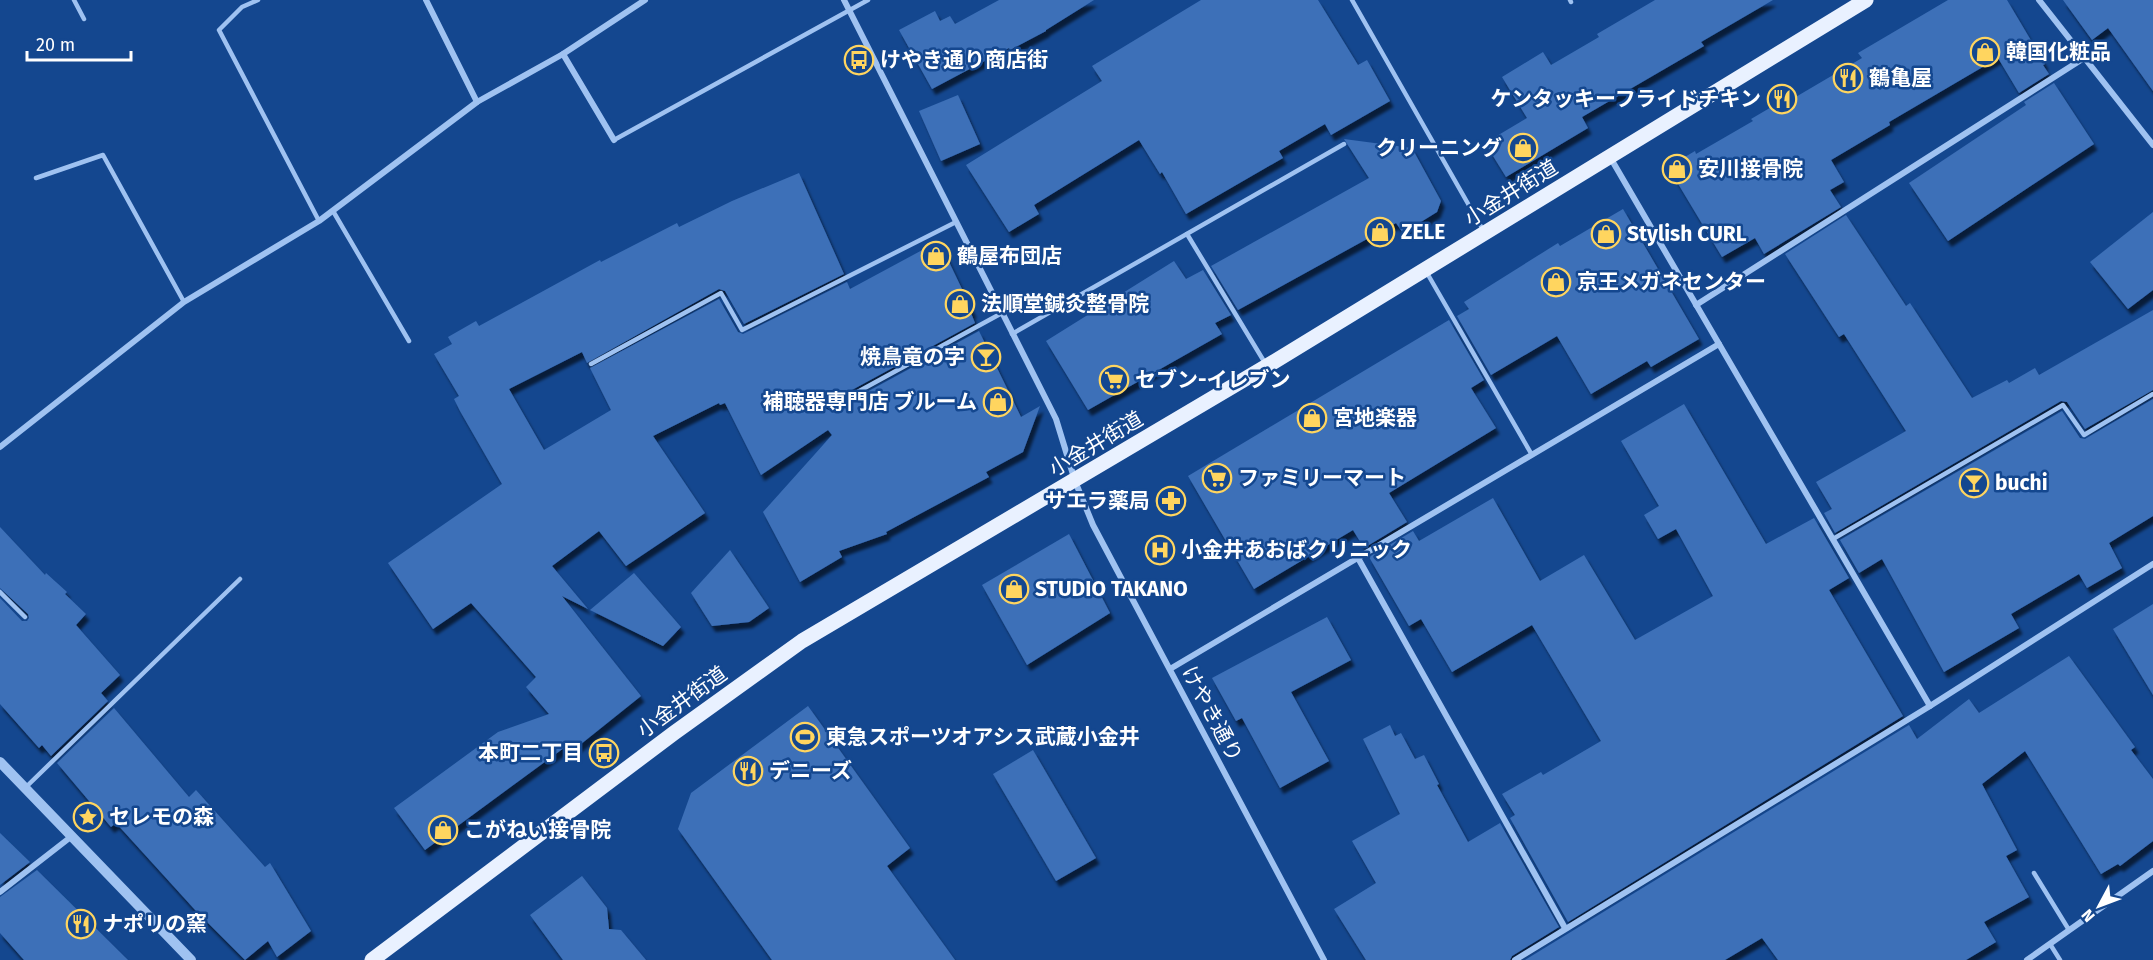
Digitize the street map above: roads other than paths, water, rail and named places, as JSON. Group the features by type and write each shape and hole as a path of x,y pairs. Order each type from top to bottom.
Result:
{"main road":[{"name":"小金井街道","path":"372,960 674,733 802,641 1267,366 1866,0"}],"street":[{"path":"426,0 477,102"},
{"path":"0,447 184,302 319,221 477,102 563,54 645,0"},
{"name":"けやき通り","path":"844,0 1056,419 1093,525 1324,960"},
{"path":"2039,0 2153,146"},
{"path":"563,54 614,140"},
{"path":"1696,305 2084,58"},
{"path":"1609,157 1930,706"},
{"path":"1170,669 1719,344"},
{"path":"1358,558 1565,928"},
{"path":"1515,960 1930,706 2153,564"},
{"path":"0,762 191,960"},
{"path":"0,892 72,836"},
{"path":"2026,960 2153,871"}],"lane":[{"path":"74,0 84,19"},
{"path":"239,0 242,7"},
{"path":"258,0 242,7 219,30 319,221"},
{"path":"614,140 868,0"},
{"path":"1352,0 1485,234"},
{"path":"1012,334 1344,144"},
{"path":"36,178 103,155 184,302"},
{"path":"333,211 409,341"},
{"path":"591,364 720,293 742,330 956,222"},
{"path":"1187,234 1267,366"},
{"path":"1426,270 1532,455"},
{"path":"830,407 1002,313"},
{"path":"1833,539 2063,405 2084,435 2153,394"},
{"path":"25,788 240,579"},
{"path":"0,592 25,617"},
{"path":"2034,873 2069,930"},
{"path":"2050,944 2060,960"}],"place":[{"name":"韓国化粧品","path":"1985,52"},
{"name":"けやき通り商店街","path":"859,60"},
{"name":"鶴亀屋","path":"1848,78"},
{"name":"ケンタッキーフライドチキン","path":"1782,99"},
{"name":"クリーニング","path":"1523,148"},
{"name":"安川接骨院","path":"1677,169"},
{"name":"ZELE","path":"1380,232"},
{"name":"Stylish CURL","path":"1606,234"},
{"name":"鶴屋布団店","path":"936,256"},
{"name":"京王メガネセンター","path":"1556,282"},
{"name":"法順堂鍼灸整骨院","path":"960,304"},
{"name":"焼鳥竜の字","path":"986,357"},
{"name":"セブン-イレブン","path":"1114,380"},
{"name":"補聴器専門店 ブルーム","path":"998,402"},
{"name":"宮地楽器","path":"1312,418"},
{"name":"ファミリーマート","path":"1217,478"},
{"name":"buchi","path":"1974,483"},
{"name":"サエラ薬局","path":"1171,501"},
{"name":"小金井あおばクリニック","path":"1160,550"},
{"name":"STUDIO TAKANO","path":"1014,589"},
{"name":"東急スポーツオアシス武蔵小金井","path":"805,737"},
{"name":"本町二丁目","path":"604,753"},
{"name":"デニーズ","path":"748,771"},
{"name":"セレモの森","path":"88,817"},
{"name":"こがねい接骨院","path":"443,830"},
{"name":"ナポリの窯","path":"81,924"}]}
